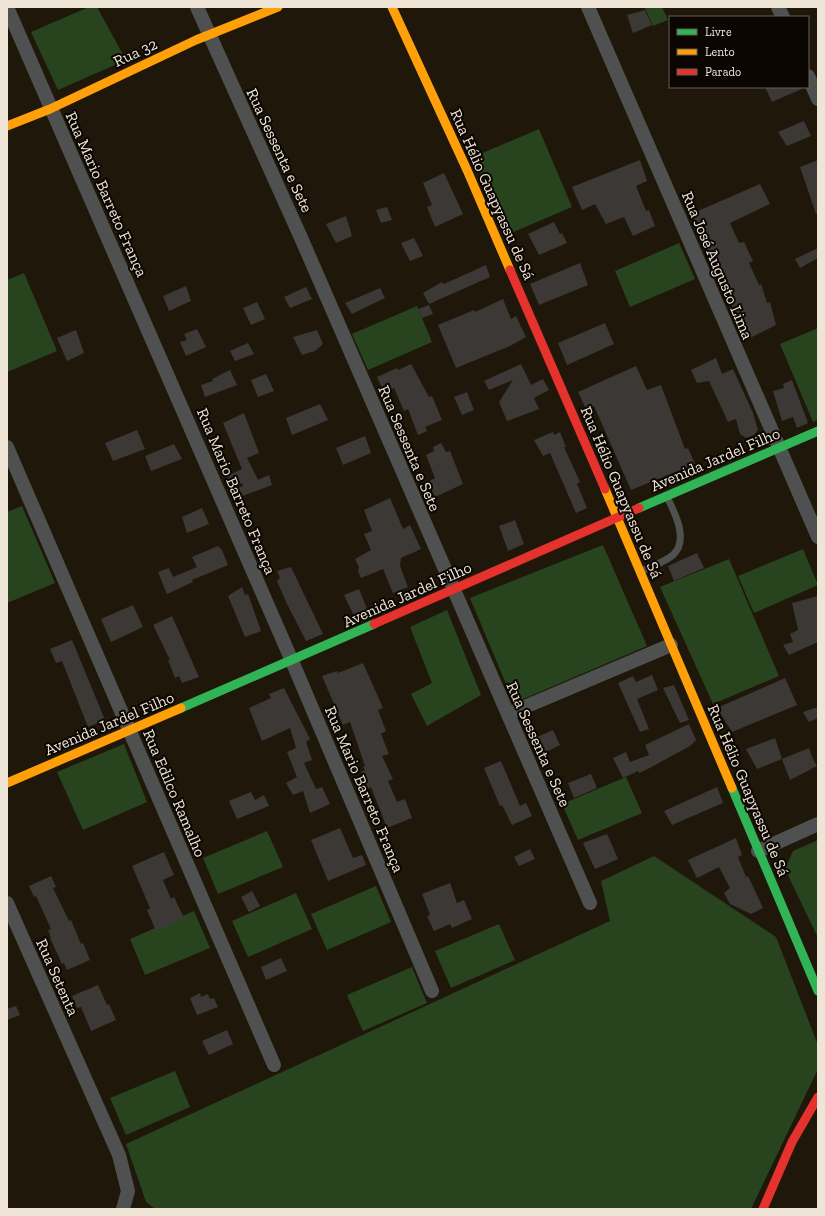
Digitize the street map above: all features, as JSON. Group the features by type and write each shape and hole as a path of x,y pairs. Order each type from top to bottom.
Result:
{"main road":[{"name":"Rua 32","path":"7,126 50,109 196,40 278,7"},
{"name":"Rua Hélio Guapyassu de Sá","path":"392,7 467,170 617,517 818,991"},
{"name":"Avenida Jardel Filho","path":"7,783 292,661 667,495 818,431"},
{"path":"763,1209 792,1142 818,1097"}],"street":[{"name":"Rua Mario Barreto França","path":"7,7 50,109 141,311 432,991"},
{"name":"Rua Sessenta e Sete","path":"197,7 302,240 590,903"},
{"name":"Rua José Augusto Lima","path":"588,7 818,537"},
{"path":"809,78 818,99"},
{"name":"Rua Edilco Ramalho","path":"7,447 274,1065"},
{"path":"508,714 671,645"},
{"path":"758,851 818,824"},
{"name":"Rua Setenta","path":"7,903 119,1155 128,1191 122,1209"}],"lane":[{"path":"640,572 672,556 678,548 680,532 678,521 667,495"}],"green space":[{"path":"89,7 97,7 126,60 58,90 31,32"},
{"path":"662,7 668,20 653,26 645,8"},
{"path":"539,129 572,207 506,235 473,157"},
{"path":"679,243 695,279 630,307 615,271"},
{"path":"24,273 57,351 7,372 7,280"},
{"path":"417,306 432,342 368,370 352,334"},
{"path":"818,328 818,420 813,422 780,344"},
{"path":"22,506 55,583 7,603 7,512"},
{"path":"603,545 647,646 514,703 470,598"},
{"path":"803,549 818,585 754,613 738,576"},
{"path":"729,559 779,676 713,704 660,587"},
{"path":"447,610 481,695 427,726 411,694 432,683 410,627"},
{"path":"124,744 147,802 83,830 57,772"},
{"path":"626,777 642,813 578,840 562,804"},
{"path":"267,831 283,867 218,894 203,858"},
{"path":"818,840 818,938 785,869 793,851"},
{"path":"654,856 776,937 818,1045 818,1069 751,1209 155,1209 146,1202 126,1144 610,921 601,881"},
{"path":"376,886 391,922 327,950 311,914"},
{"path":"296,893 312,929 248,957 232,921"},
{"path":"194,911 210,948 145,975 130,939"},
{"path":"499,924 515,960 451,988 435,951"},
{"path":"412,967 427,1003 363,1031 347,995"},
{"path":"175,1071 190,1107 126,1135 110,1098"}],"building":[{"path":"645,10 652,25 633,33 627,15"},
{"path":"765,88 804,88 772,102"},
{"path":"804,121 811,136 787,146 778,132"},
{"path":"640,160 647,181 636,186 646,211 649,210 655,226 633,236 624,217 606,224 595,204 582,210 572,187"},
{"path":"818,160 818,214 816,214 800,167"},
{"path":"444,173 463,214 435,227 427,207 432,205 423,183"},
{"path":"760,184 770,204 730,223 739,243 744,242 753,261 749,263 759,285 761,284 767,303 770,302 776,325 744,341 734,318 737,317 691,214"},
{"path":"387,207 392,220 381,223 376,210"},
{"path":"346,216 352,236 336,243 326,224"},
{"path":"554,222 560,234 562,233 567,243 539,255 528,234"},
{"path":"414,238 423,256 410,261 401,243"},
{"path":"818,248 818,258 800,268 795,259"},
{"path":"580,263 588,285 539,305 530,284"},
{"path":"486,265 490,277 429,304 423,293 442,282 444,284"},
{"path":"186,286 191,301 169,311 163,296"},
{"path":"306,287 312,299 290,308 284,297"},
{"path":"380,288 385,298 352,314 345,303"},
{"path":"503,299 511,319 516,316 526,337 510,346 456,368 438,325 474,310 475,312"},
{"path":"257,302 265,319 251,325 243,308"},
{"path":"429,305 433,314 422,318 418,309"},
{"path":"605,323 614,344 567,365 558,343"},
{"path":"197,329 206,347 186,356 180,342 187,340 184,334"},
{"path":"76,330 84,353 67,361 57,338"},
{"path":"317,330 323,344 315,351 302,355 293,337"},
{"path":"248,343 254,354 235,361 230,351"},
{"path":"716,358 722,374 733,369 753,413 758,430 754,435 746,438 740,434 736,419 728,422 709,381 697,383 691,370"},
{"path":"411,364 429,397 432,396 442,420 425,427 427,431 418,435 408,409 404,411 394,388 384,392 377,377 397,368 398,370"},
{"path":"521,364 531,385 543,379 549,390 534,398 539,409 507,421 499,402 513,380 489,390 484,381"},
{"path":"636,366 647,390 661,385 685,449 688,448 695,464 631,490 594,406 586,409 578,392"},
{"path":"230,370 237,385 205,397 201,385 213,381 212,379"},
{"path":"266,374 274,391 258,397 251,380"},
{"path":"792,380 808,423 797,428 793,417 782,421 773,391 784,388 783,384"},
{"path":"467,392 474,410 462,415 454,397"},
{"path":"320,404 328,420 292,435 286,418"},
{"path":"244,413 259,453 247,458 258,480 269,475 272,485 237,498 234,490 243,486 242,483 233,487 227,476 242,469 223,423"},
{"path":"137,430 145,449 113,461 105,443"},
{"path":"553,432 554,435 560,432 566,447 564,447 580,482 577,484 587,508 576,513 550,453 543,456 534,440"},
{"path":"365,436 371,453 343,465 336,448"},
{"path":"441,443 446,452 450,451 463,484 435,497 428,482 435,478 426,455 434,451 433,447"},
{"path":"174,444 182,459 151,471 145,456"},
{"path":"390,498 403,529 410,525 421,549 401,558 400,566 408,587 393,593 383,569 361,578 358,571 359,567 355,559 371,550 364,534 372,531 364,510"},
{"path":"202,508 209,524 187,533 182,517"},
{"path":"515,520 524,544 508,551 499,526"},
{"path":"218,546 222,550 228,565 192,580 193,582 167,594 158,572 169,568 173,577 197,567 192,557"},
{"path":"697,553 704,568 674,581 668,566"},
{"path":"291,567 323,634 306,641 277,581 280,578 277,571"},
{"path":"242,587 245,595 248,594 261,631 245,637 228,596"},
{"path":"359,589 369,614 356,620 344,595"},
{"path":"818,596 818,642 789,655 783,645 793,642 790,634 798,630 792,603"},
{"path":"133,605 143,627 111,642 101,619"},
{"path":"172,616 199,677 182,683 179,676 175,678 168,660 170,660 153,625"},
{"path":"72,640 105,720 88,727 62,661 56,663 50,649"},
{"path":"363,663 383,708 378,710 386,731 381,734 389,754 382,756 393,779 388,781 397,802 405,799 412,818 387,828 371,787 367,789 361,772 365,770 363,767 365,766 350,722 343,725 322,676 337,671 338,673"},
{"path":"652,675 658,690 637,699 649,729 640,732 618,683 633,676 636,682"},
{"path":"785,678 797,705 732,732 717,708"},
{"path":"674,685 689,720 680,723 663,688"},
{"path":"284,688 310,739 306,742 312,760 304,763 316,789 322,787 330,804 310,813 303,791 293,795 286,783 297,777 287,752 296,748 290,728 262,741 249,708 271,698 269,694"},
{"path":"818,707 818,718 809,722 803,712"},
{"path":"689,724 696,740 690,746 644,771 639,773 638,771 623,778 613,758 626,752 630,762 649,755 645,745"},
{"path":"553,730 560,745 544,753 537,737"},
{"path":"775,738 782,759 757,769 746,749"},
{"path":"809,748 817,766 790,780 782,759"},
{"path":"501,761 520,806 526,803 532,816 512,825 502,805 500,806 484,768"},
{"path":"591,774 597,788 574,798 568,783"},
{"path":"717,787 723,803 672,825 664,811"},
{"path":"251,792 255,800 264,795 269,806 237,819 229,801"},
{"path":"340,828 353,858 362,855 366,865 328,881 311,840"},
{"path":"607,834 618,859 595,869 583,843"},
{"path":"736,838 742,855 738,857 746,877 748,876 763,908 751,914 730,904 724,893 730,888 719,867 697,878 688,860"},
{"path":"530,849 535,859 519,866 514,857"},
{"path":"164,852 174,875 163,880 171,899 174,897 184,918 156,931 147,910 150,908 132,866"},
{"path":"51,876 56,887 53,888 69,921 71,920 81,944 83,943 90,960 67,970 64,963 62,964 50,938 48,930 51,929 36,896 34,897 29,886"},
{"path":"450,883 457,903 464,900 472,919 452,928 450,924 434,931 427,916 430,915 422,894"},
{"path":"252,891 260,906 249,912 241,897"},
{"path":"281,958 287,971 266,980 261,967"},
{"path":"98,985 116,1020 91,1031 81,1007 77,1008 72,996"},
{"path":"200,993 201,997 208,994 210,999 214,998 218,1007 197,1015 190,998"},
{"path":"16,1006 20,1015 7,1020 7,1009"},
{"path":"227,1030 233,1044 209,1055 202,1041"}],"traffic: fast":[{"path":"639,508 818,431"},
{"path":"181,708 374,624"},
{"path":"732,788 818,991"}],"traffic: slow":[{"path":"7,126 50,109 196,40 278,7"},
{"path":"392,7 467,170 510,270"},
{"path":"605,489 732,788"},
{"path":"7,783 181,708"}],"traffic: jam":[{"path":"510,270 605,489"},
{"path":"374,624 639,508"},
{"path":"763,1209 792,1142 818,1097"}]}
